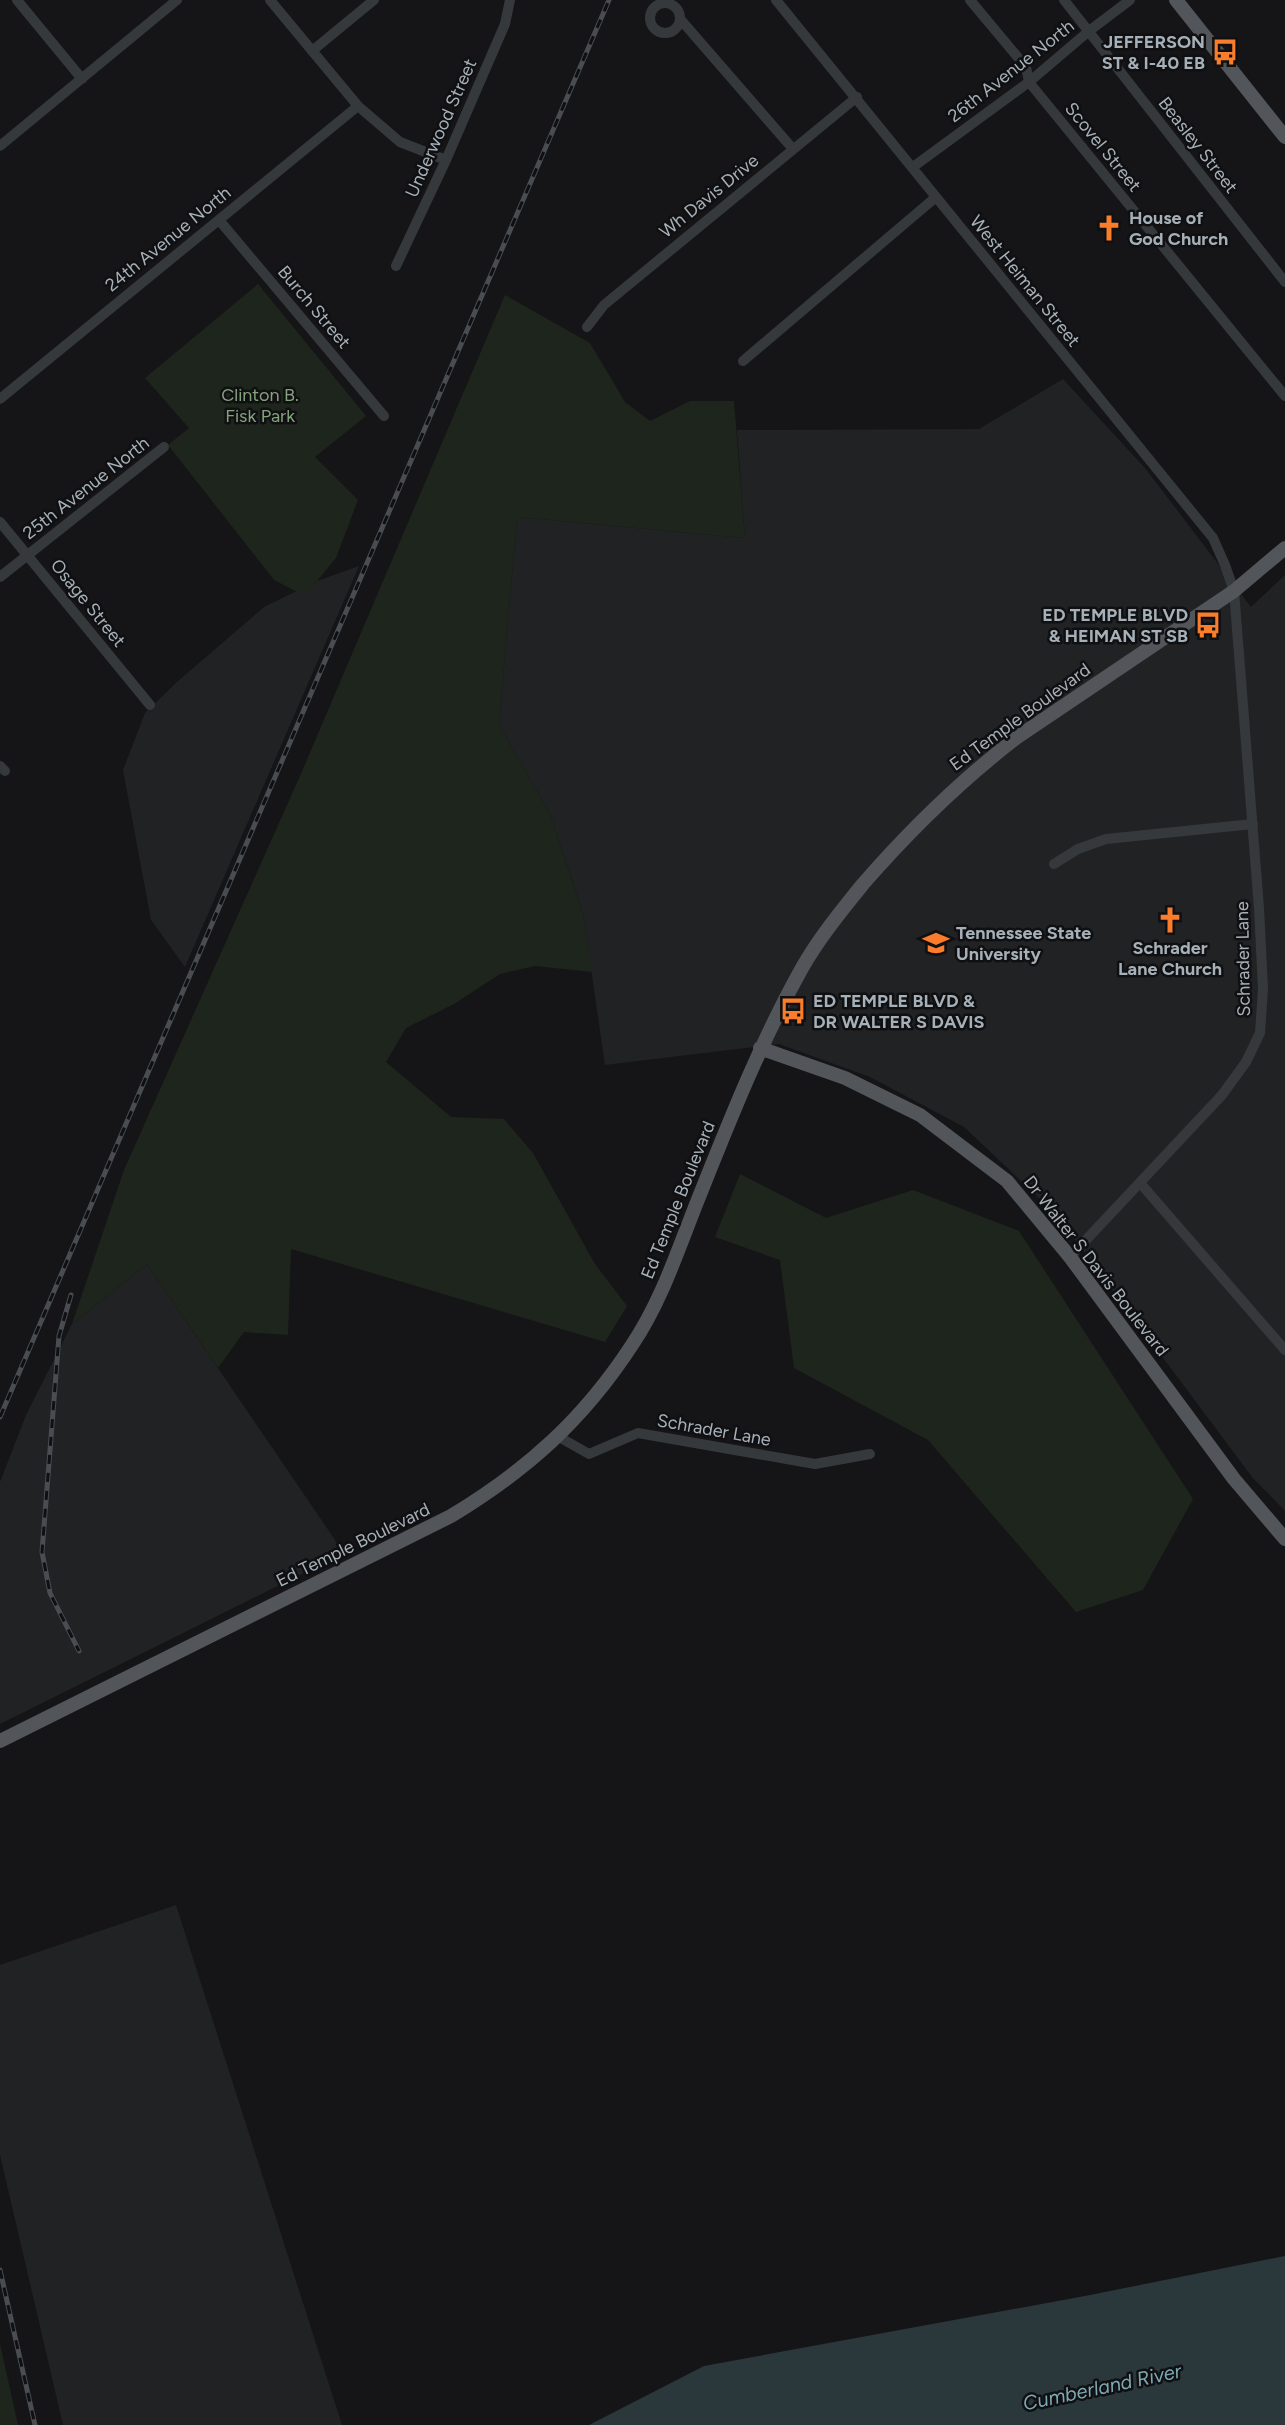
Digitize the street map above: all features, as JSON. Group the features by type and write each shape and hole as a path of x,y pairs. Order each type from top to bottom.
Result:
{"main road":[{"path":"1176,0 1285,137"},
{"name":"Ed Temple Boulevard","path":"0,1741 452,1516 496,1489 559,1437 590,1403 633,1344 657,1299 760,1048 803,966 842,910 902,839 931,809 1016,738 1234,591 1285,548"},
{"name":"Dr Walter S Davis Boulevard","path":"760,1048 845,1078 920,1115 1007,1180 1070,1257 1234,1479 1285,1539"}],"street":[{"path":"17,0 82,79"},
{"path":"0,146 177,0"},
{"path":"270,0 358,106 400,142 446,160"},
{"path":"312,51 374,0"},
{"name":"Underwood Street","path":"396,266 446,160 505,24 510,0"},
{"name":"West Heiman Street","path":"776,0 1213,538 1226,565 1234,591"},
{"name":"Scovel Street","path":"970,0 1026,67 1029,81 1285,396"},
{"name":"Beasley Street","path":"1064,0 1285,282"},
{"name":"26th Avenue North","path":"913,167 1029,81 1130,0"},
{"path":"681,20 793,149"},
{"name":"Wh Davis Drive","path":"587,327 604,305 857,97"},
{"name":"24th Avenue North","path":"0,399 358,106"},
{"path":"743,361 936,197"},
{"name":"Burch Street","path":"219,220 384,416"},
{"name":"25th Avenue North","path":"0,577 164,447"},
{"name":"Osage Street","path":"0,522 150,705"},
{"name":"Schrader Lane","path":"1070,1257 1141,1184 1232,1082 1246,1062 1260,1033 1263,988 1253,824 1234,591"},
{"path":"1054,864 1078,849 1106,839 1253,824"},
{"path":"1141,1184 1285,1350"},
{"name":"Schrader Lane","path":"559,1437 589,1454 638,1433 815,1464 870,1454"}],"shaded area":[{"name":"Tennessee State University","path":"1063,379 1145,468 1251,607 1285,575 1285,1511 1252,1477 1055,1213 964,1127 870,1077 779,1044 605,1065 583,914 550,814 499,725 517,517 745,538 737,430 979,429"},
{"path":"359,566 185,967 151,920 123,770 145,713 178,681 264,607 317,581"},
{"path":"147,1264 344,1553 0,1724 0,1482 26,1415 72,1324"},
{"path":"176,1905 342,2425 63,2425 0,2155 0,1965"}],"green space":[{"name":"Clinton B. Fisk Park","path":"258,284 366,416 315,457 358,500 336,558 305,596 274,580 168,445 189,428 145,378"},
{"path":"505,295 590,343 625,402 650,421 690,401 734,401 745,538 517,517 499,725 550,814 583,914 592,972 535,966 500,974 454,1004 406,1028 386,1062 451,1117 504,1119 533,1153 595,1264 627,1306 605,1342 291,1249 288,1335 244,1332 218,1368 147,1264 72,1324 124,1170 300,776"},
{"path":"740,1174 826,1218 913,1190 1019,1231 1193,1499 1143,1590 1076,1612 928,1440 794,1368 780,1260 715,1237"},
{"path":"0,2344 18,2425 0,2425"}],"water":[{"name":"Cumberland River","path":"1285,2256 1285,2425 589,2425 704,2366 1085,2296"}],"railway":[{"path":"0,1417 609,0"},
{"path":"71,1295 59,1336 42,1552 50,1593 79,1651"},
{"path":"0,2270 35,2425"}],"place":[{"name":"JEFFERSON ST & I-40 EB","path":"1225,52"},
{"name":"House of God Church","path":"1109,228"},
{"name":"ED TEMPLE BLVD & HEIMAN ST SB","path":"1208,625"},
{"name":"Schrader Lane Church","path":"1170,920"},
{"name":"Tennessee State University","path":"936,943"},
{"name":"ED TEMPLE BLVD & DR WALTER S DAVIS","path":"793,1011"}]}
